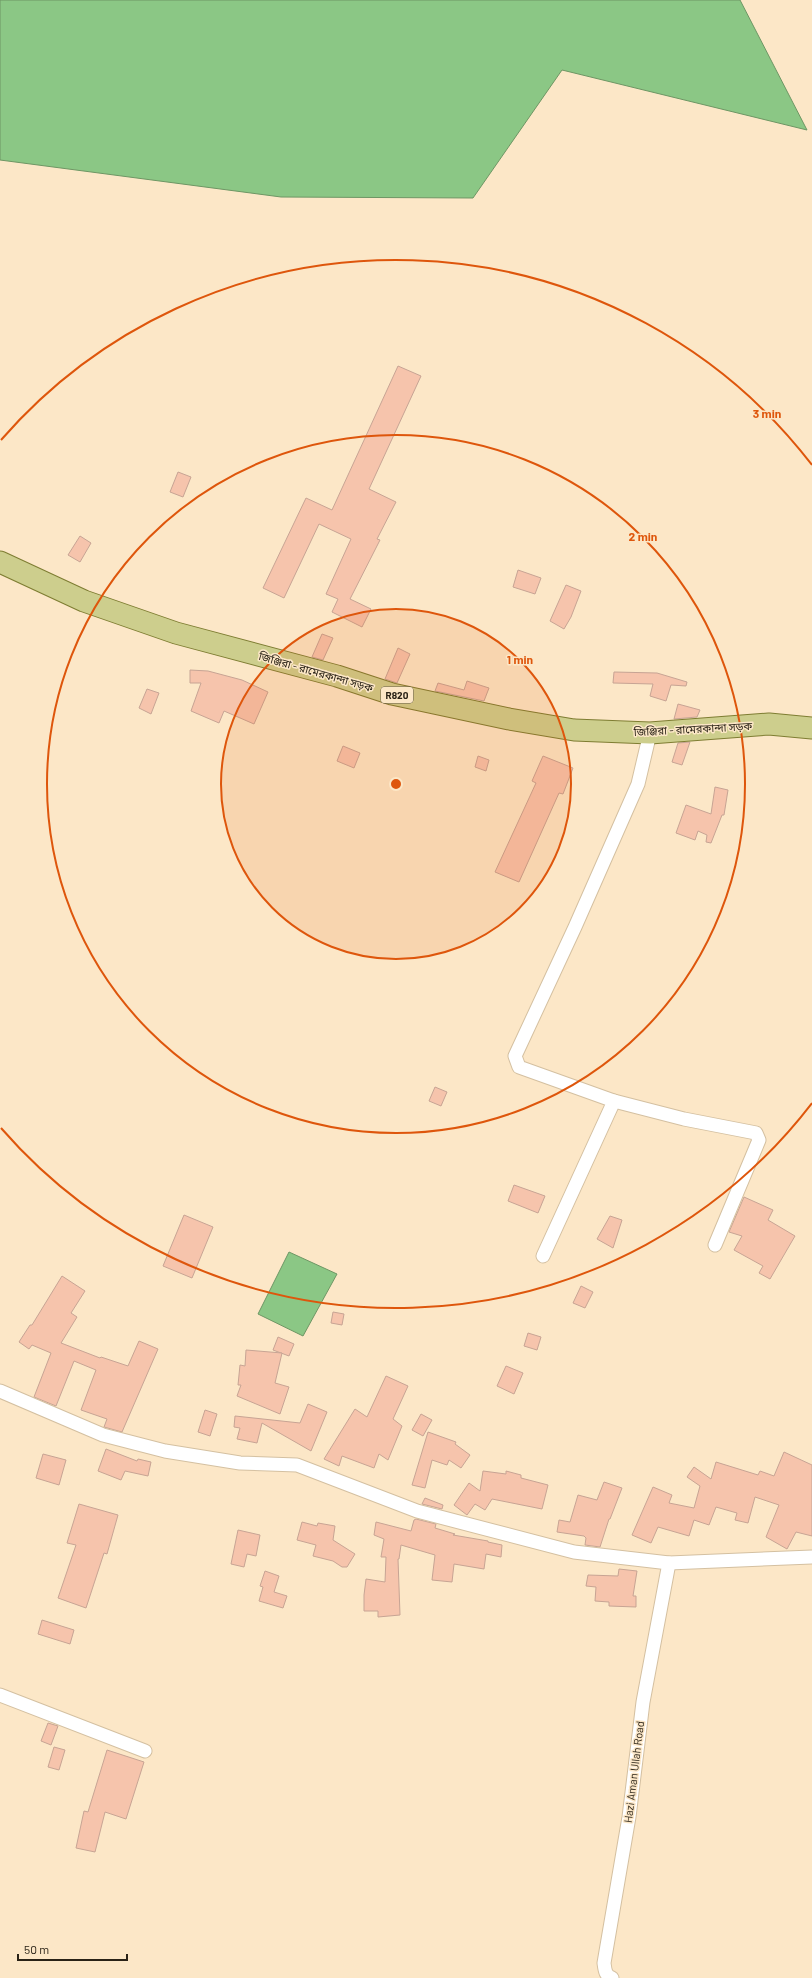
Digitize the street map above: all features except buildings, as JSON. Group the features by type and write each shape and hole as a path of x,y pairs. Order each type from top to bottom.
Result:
{"main road":[{"name":"জিঞ্জিরা - রামেরকান্দা সড়ক","path":"0,562 84,601 176,633 337,676 392,694 509,719 574,730 650,733 769,724 812,728"}],"street":[{"path":"650,733 638,784 575,927 515,1056 519,1067 614,1101 684,1119 756,1133 759,1140 715,1245"},
{"path":"543,1256 614,1101"},
{"path":"0,1391 103,1434 164,1451 240,1462 297,1465 417,1512 574,1552 669,1563 812,1557"},
{"name":"Hazi Aman Ullah Road","path":"612,1978 605,1971 604,1963 629,1817 643,1702 669,1563"},
{"path":"0,1695 145,1751"}],"shaded area":[{"path":"0,0 740,0 807,130 562,70 473,198 281,197 0,160"},
{"path":"289,1252 337,1274 303,1336 258,1314"}]}
